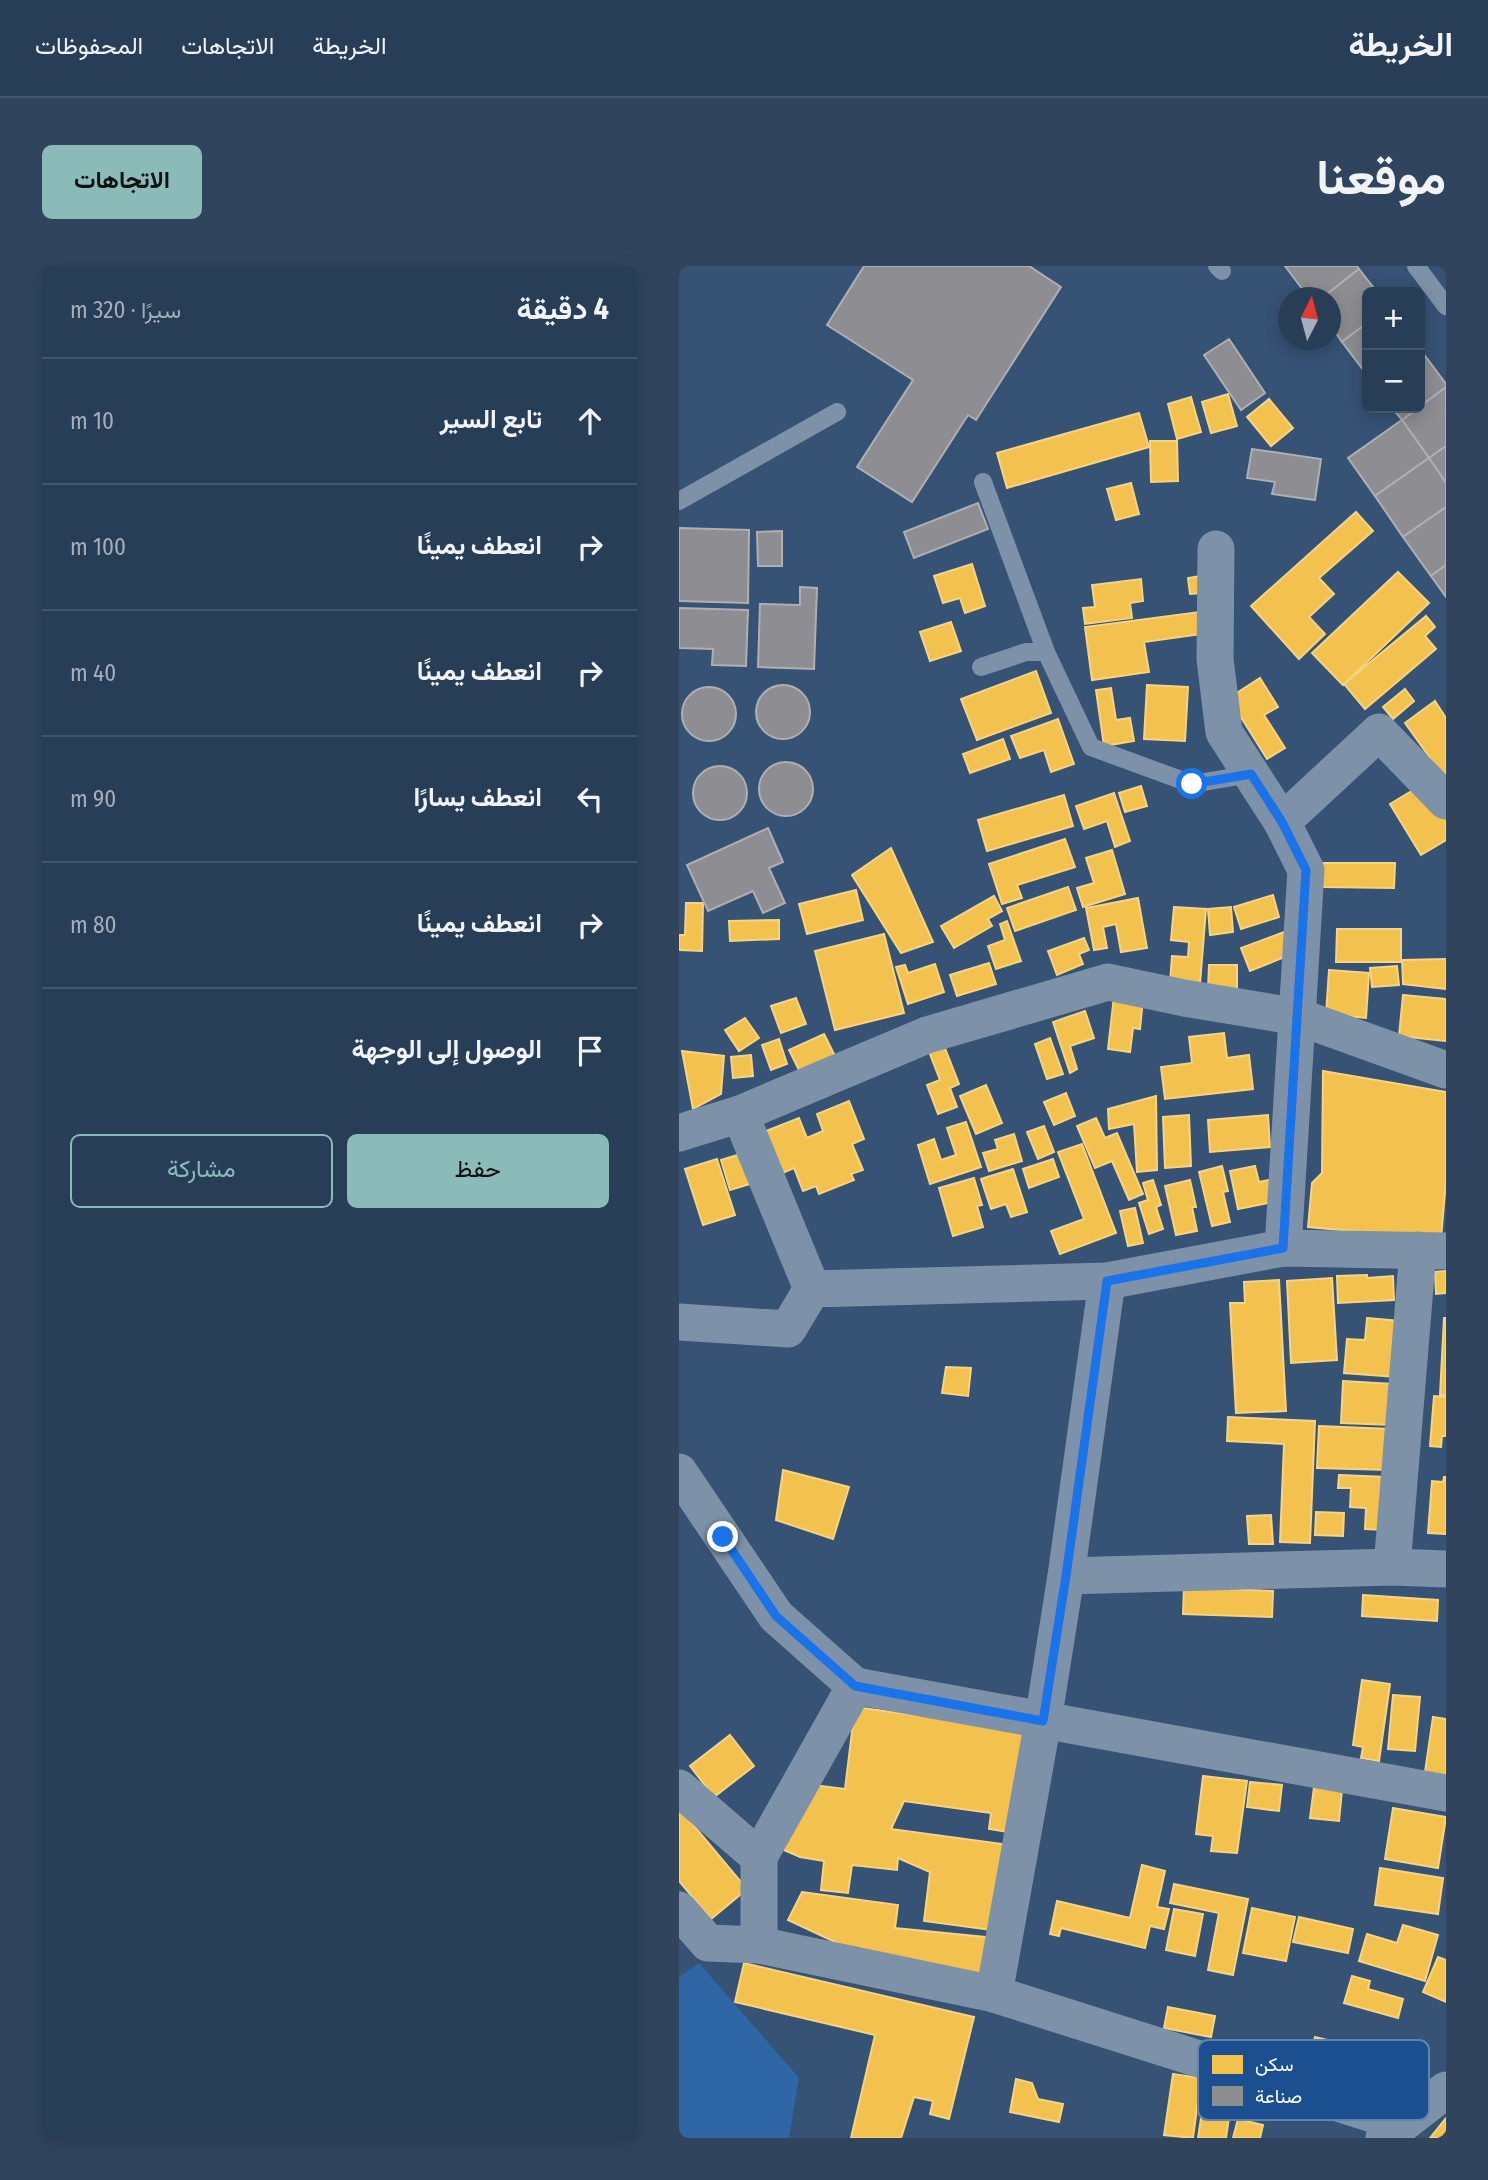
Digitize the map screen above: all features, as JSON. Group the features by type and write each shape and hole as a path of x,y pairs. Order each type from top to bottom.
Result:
{"street":[{"path":"1216,549 1215,659 1224,732 1282,822 1306,870 1283,1248"},
{"path":"1282,822 1379,732 1446,801"},
{"path":"679,1133 740,1114 927,1035 1108,982 1299,1017 1446,1070"},
{"path":"740,1114 812,1289"},
{"path":"812,1289 1107,1281 1283,1248 1432,1251 1392,1567"},
{"path":"994,1994 1066,1576 1107,1281"},
{"path":"679,1322 788,1329 812,1289"},
{"path":"679,1472 776,1616 855,1686 1446,1793"},
{"path":"1066,1576 1392,1567 1446,1569"},
{"path":"759,1945 759,1857 855,1686"},
{"path":"679,1788 759,1857"},
{"path":"679,1910 708,1943 759,1945 994,1994 1198,2064"},
{"path":"1429,2103 1446,2090"},
{"path":"1361,2120 1393,2131 1407,2120"}],"lane":[{"path":"1416,266 1446,306"},
{"path":"679,502 837,412"},
{"path":"983,482 1047,652 1091,747 1192,784 1251,774"},
{"path":"981,667 1025,652 1047,652"}],"shaded area":[{"path":"699,1963 799,2078 789,2138 679,2138 679,1977"}],"building: سكن":[{"path":"1228,394 1237,426 1211,433 1202,402"},
{"path":"1191,397 1201,432 1177,439 1168,404"},
{"path":"1269,399 1293,428 1271,446 1247,417"},
{"path":"1139,413 1149,447 1007,488 997,453"},
{"path":"1150,441 1177,441 1178,481 1151,482"},
{"path":"1131,483 1139,514 1116,520 1107,489"},
{"path":"1356,512 1373,531 1319,578 1334,594 1309,617 1325,634 1299,659 1251,606"},
{"path":"972,564 985,606 965,613 960,598 943,603 934,576"},
{"path":"1398,572 1429,603 1343,685 1312,653"},
{"path":"1201,576 1203,593 1190,594 1188,578"},
{"path":"1141,579 1143,601 1130,603 1132,618 1085,624 1083,608 1095,607 1092,585"},
{"path":"1199,612 1202,634 1144,642 1149,672 1092,680 1085,627"},
{"path":"1426,616 1435,627 1425,636 1436,649 1365,709 1344,684"},
{"path":"951,622 961,651 930,661 920,632"},
{"path":"1036,671 1051,713 977,740 961,699"},
{"path":"1260,678 1278,707 1264,715 1285,748 1267,759 1229,698"},
{"path":"1147,685 1188,687 1185,741 1144,739"},
{"path":"1111,688 1116,720 1130,718 1134,741 1104,746 1096,690"},
{"path":"1405,689 1414,701 1393,719 1383,707"},
{"path":"1435,701 1446,718 1446,775 1443,776 1405,723"},
{"path":"1058,719 1074,764 1051,772 1044,750 1020,758 1011,736"},
{"path":"1003,739 1010,759 970,773 963,754"},
{"path":"1425,783 1446,819 1446,840 1421,855 1390,804"},
{"path":"1141,786 1147,806 1125,812 1119,793"},
{"path":"1114,793 1130,841 1115,847 1107,821 1084,829 1076,806"},
{"path":"1064,795 1073,826 987,851 978,820"},
{"path":"1065,839 1075,867 1017,885 1022,898 1002,904 989,864"},
{"path":"891,848 933,942 901,953 852,875"},
{"path":"1112,850 1125,894 1083,907 1077,888 1094,883 1086,858"},
{"path":"1323,863 1395,863 1394,888 1323,887"},
{"path":"1068,887 1076,910 1015,931 1007,908"},
{"path":"856,890 863,920 807,934 799,904"},
{"path":"1273,895 1279,917 1241,929 1234,907"},
{"path":"994,896 1002,911 988,919 992,926 954,948 941,926"},
{"path":"1138,898 1147,948 1121,952 1116,924 1103,927 1107,948 1094,950 1086,908"},
{"path":"686,903 703,903 702,951 679,950 679,935 685,935"},
{"path":"1174,907 1206,909 1200,984 1170,982 1172,956 1188,957 1189,942 1171,940"},
{"path":"1231,907 1233,932 1210,935 1208,909"},
{"path":"779,920 779,939 730,941 729,921"},
{"path":"1007,921 1021,961 996,969 988,946 1005,940 1000,924"},
{"path":"1337,929 1401,929 1401,962 1336,962"},
{"path":"1284,932 1292,954 1250,971 1241,948"},
{"path":"884,934 904,1013 835,1030 815,951"},
{"path":"1084,938 1089,950 1079,954 1083,964 1057,975 1048,951"},
{"path":"1446,959 1446,989 1403,984 1402,960"},
{"path":"989,963 996,984 957,996 950,975"},
{"path":"935,964 944,992 908,1004 896,967 905,965 908,973"},
{"path":"1209,965 1237,965 1237,990 1208,990"},
{"path":"1397,966 1399,985 1372,987 1370,968"},
{"path":"1329,970 1369,973 1366,1018 1326,1014"},
{"path":"1403,995 1446,999 1446,1041 1399,1036"},
{"path":"1114,996 1143,999 1140,1029 1133,1028 1130,1052 1108,1049"},
{"path":"796,998 806,1024 781,1033 771,1006"},
{"path":"1085,1011 1094,1038 1070,1046 1077,1069 1070,1073 1053,1022"},
{"path":"745,1018 759,1038 739,1051 725,1030"},
{"path":"1224,1033 1227,1058 1249,1055 1253,1089 1165,1099 1161,1067 1192,1063 1189,1037"},
{"path":"824,1034 835,1056 800,1072 789,1050"},
{"path":"1050,1038 1063,1074 1047,1079 1035,1044"},
{"path":"779,1039 787,1064 771,1070 762,1045"},
{"path":"943,1043 959,1084 950,1088 957,1107 938,1114 927,1085 940,1080 928,1049"},
{"path":"682,1051 724,1056 721,1094 693,1109"},
{"path":"751,1055 753,1076 733,1078 731,1057"},
{"path":"1323,1071 1446,1092 1446,1180 1441,1239 1308,1227 1312,1183 1322,1173"},
{"path":"986,1085 1002,1123 976,1134 960,1096"},
{"path":"1066,1093 1075,1116 1054,1125 1044,1102"},
{"path":"1156,1096 1157,1170 1137,1172 1134,1124 1109,1129 1108,1109"},
{"path":"849,1101 864,1139 852,1144 863,1170 851,1174 854,1180 819,1194 816,1186 803,1191 794,1168 778,1175 761,1133 799,1118 807,1138 823,1131 817,1114"},
{"path":"1189,1115 1191,1166 1165,1168 1163,1117"},
{"path":"1268,1115 1270,1147 1210,1152 1208,1120"},
{"path":"1096,1118 1105,1138 1117,1133 1143,1194 1129,1200 1112,1161 1095,1168 1077,1126"},
{"path":"966,1122 981,1167 930,1184 918,1145 934,1139 941,1160 956,1155 947,1128"},
{"path":"1044,1126 1054,1152 1038,1159 1027,1132"},
{"path":"1014,1134 1022,1161 989,1171 983,1153 998,1149 995,1140"},
{"path":"1082,1144 1116,1233 1060,1254 1051,1231 1084,1219 1058,1152"},
{"path":"744,1153 753,1183 730,1190 721,1160"},
{"path":"717,1159 735,1215 703,1225 685,1169"},
{"path":"1053,1159 1059,1177 1029,1188 1023,1169"},
{"path":"1222,1166 1228,1191 1223,1192 1230,1222 1212,1226 1199,1172"},
{"path":"1255,1166 1259,1182 1278,1178 1283,1200 1238,1209 1230,1171"},
{"path":"1013,1169 1027,1212 1011,1217 1006,1204 991,1209 981,1179"},
{"path":"974,1178 982,1205 977,1206 983,1227 953,1236 939,1188"},
{"path":"1153,1180 1161,1205 1156,1207 1163,1229 1149,1234 1139,1203 1148,1200 1143,1183"},
{"path":"1190,1180 1196,1207 1192,1207 1197,1231 1176,1235 1165,1186"},
{"path":"1135,1208 1143,1243 1128,1246 1120,1211"},
{"path":"1446,1271 1446,1293 1436,1294 1435,1272"},
{"path":"1367,1275 1367,1278 1393,1276 1394,1300 1338,1303 1337,1276"},
{"path":"1332,1278 1337,1360 1291,1363 1287,1281"},
{"path":"1279,1280 1286,1411 1236,1413 1230,1303 1245,1303 1244,1282"},
{"path":"1367,1318 1400,1321 1396,1377 1344,1373 1347,1339 1365,1340"},
{"path":"1444,1318 1446,1395 1440,1395"},
{"path":"946,1367 971,1368 968,1396 942,1393"},
{"path":"1343,1381 1393,1384 1392,1425 1341,1423"},
{"path":"1434,1396 1446,1397 1446,1436 1442,1436 1441,1447 1430,1446"},
{"path":"1228,1417 1315,1421 1310,1543 1280,1542 1284,1444 1227,1441"},
{"path":"1319,1426 1391,1429 1390,1470 1317,1468"},
{"path":"783,1470 849,1487 833,1539 776,1520"},
{"path":"1339,1475 1388,1477 1385,1530 1365,1529 1366,1508 1350,1507 1351,1488 1338,1488"},
{"path":"1444,1477 1446,1534 1428,1533 1432,1481 1443,1482"},
{"path":"1316,1512 1344,1513 1343,1536 1315,1535"},
{"path":"1271,1515 1273,1544 1249,1544 1247,1516"},
{"path":"1184,1587 1273,1591 1272,1617 1183,1614"},
{"path":"1363,1595 1438,1600 1437,1621 1362,1616"},
{"path":"1362,1680 1390,1684 1379,1761 1361,1758 1363,1747 1353,1745"},
{"path":"1393,1695 1420,1697 1415,1751 1388,1749"},
{"path":"855,1707 914,1715 1036,1725 1015,1833 989,1829 991,1813 904,1801 891,1829 1010,1845 998,1931 924,1921 930,1872 898,1858 897,1870 852,1865 848,1893 821,1890 824,1861 800,1857 777,1847 806,1784 845,1789"},
{"path":"1433,1717 1446,1719 1446,1775 1425,1772"},
{"path":"730,1735 754,1766 714,1797 690,1766"},
{"path":"1203,1776 1247,1781 1237,1853 1211,1851 1213,1836 1196,1834"},
{"path":"1250,1782 1282,1785 1279,1811 1247,1807"},
{"path":"1314,1787 1342,1790 1339,1821 1310,1818"},
{"path":"679,1808 747,1889 711,1919 679,1881"},
{"path":"1393,1808 1446,1817 1438,1868 1385,1859"},
{"path":"1142,1865 1165,1871 1157,1907 1169,1909 1164,1929 1150,1926 1145,1948 1061,1928 1059,1936 1050,1934 1057,1901 1130,1918"},
{"path":"1380,1868 1443,1878 1438,1914 1375,1905"},
{"path":"1174,1884 1248,1899 1233,1975 1208,1970 1219,1913 1170,1903"},
{"path":"802,1892 898,1905 895,1928 995,1938 986,1981 850,1949 788,1920"},
{"path":"1252,1908 1295,1917 1286,1961 1243,1953"},
{"path":"1174,1909 1203,1914 1195,1956 1166,1950"},
{"path":"1299,1917 1353,1929 1348,1953 1293,1942"},
{"path":"1403,1925 1438,1935 1425,1981 1359,1961 1367,1934 1397,1943"},
{"path":"1438,1957 1446,1960 1446,2002 1423,1992"},
{"path":"744,1963 974,2017 949,2119 930,2114 933,2101 914,2097 901,2138 851,2138 875,2035 735,2002"},
{"path":"1352,1976 1370,1981 1368,1989 1403,1999 1398,2018 1344,2003"},
{"path":"1168,2007 1215,2016 1211,2037 1164,2028"},
{"path":"1173,2074 1198,2078 1193,2138 1164,2135"},
{"path":"1016,2079 1032,2083 1038,2099 1063,2104 1059,2122 1010,2112"},
{"path":"1446,2118 1446,2138 1430,2138"},
{"path":"1201,2120 1229,2120 1226,2138 1198,2138"},
{"path":"1238,2120 1263,2125 1260,2138 1233,2138"}],"building: صناعة":[{"path":"864,266 1029,266 1061,287 976,420 968,415 912,502 857,467 913,380 827,325"},
{"path":"1285,266 1357,266 1359,269 1336,287 1301,287"},
{"path":"1359,269 1373,287 1362,287 1362,327 1342,342 1341,287 1336,287"},
{"path":"1362,327 1362,368 1342,342"},
{"path":"1229,339 1265,393 1241,410 1204,355"},
{"path":"1425,356 1446,384 1446,387 1425,403"},
{"path":"1446,387 1446,446 1429,458 1402,420 1411,413 1425,413 1425,403"},
{"path":"1396,413 1411,413 1402,420"},
{"path":"1402,420 1429,458 1375,496 1348,458"},
{"path":"1446,446 1446,483 1429,458"},
{"path":"1252,449 1321,459 1315,500 1272,494 1275,482 1247,478"},
{"path":"1429,458 1446,483 1446,507 1403,537 1375,496"},
{"path":"978,503 988,529 914,558 904,532"},
{"path":"1446,507 1446,565 1431,576 1403,537"},
{"path":"679,528 749,530 748,603 679,601"},
{"path":"782,531 782,566 758,566 757,532"},
{"path":"1446,565 1446,597 1431,576"},
{"path":"800,587 817,588 814,669 758,667 760,604 800,605"},
{"path":"679,608 748,610 746,666 712,665 713,649 679,648"},
{"path":"783,685 802,693 810,712 802,731 783,739 764,731 756,712 764,693"},
{"path":"709,687 728,695 736,714 728,733 709,741 690,733 682,714 690,695"},
{"path":"786,762 805,770 813,789 805,808 786,816 767,808 759,789 767,770"},
{"path":"720,766 739,774 747,793 739,812 720,820 701,812 693,793 701,774"},
{"path":"768,828 783,862 769,868 785,903 763,913 753,891 708,911 687,865"}],"route":[{"path":"723,1537 776,1616 855,1686 1043,1721 1107,1281 1283,1248 1306,870 1282,822 1251,774 1192,784"}]}
